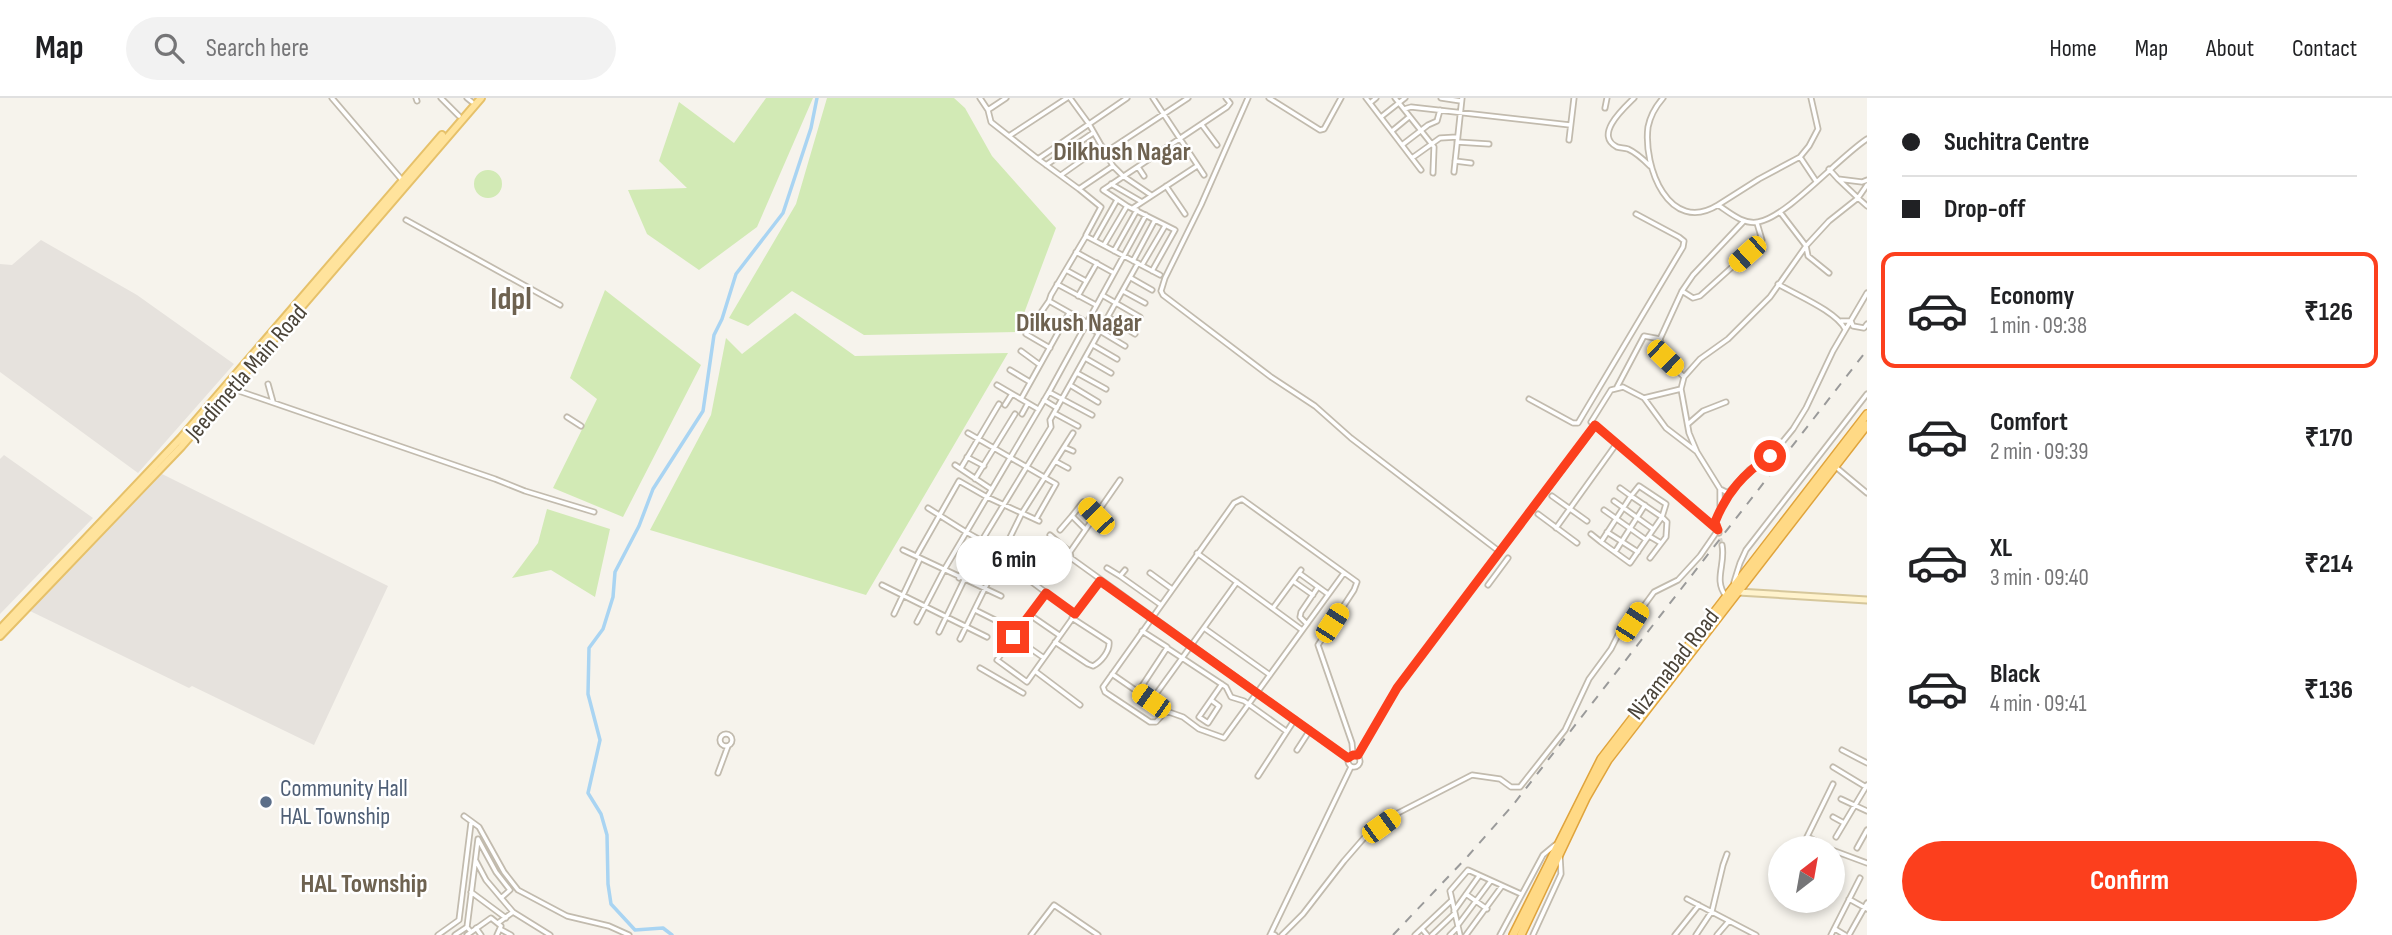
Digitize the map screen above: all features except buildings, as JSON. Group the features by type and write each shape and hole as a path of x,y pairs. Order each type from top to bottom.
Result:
{"highway":[{"name":"Nizamabad Road","path":"1513,935 1556,844 1608,760 1726,596 1735,590 1835,466 1867,414"},
{"name":"Nizamabad Road","path":"1698,637 1855,435 1867,425"},
{"name":"Nizamabad Road","path":"1522,932 1560,854 1580,803"}],"main road":[{"name":"Jeedimetla Main Road","path":"0,629 181,447 481,98"},
{"name":"Jeedimetla Main Road","path":"0,636 181,438 471,99"},
{"path":"1735,590 1867,600"}],"street":[{"path":"331,98 402,180"},
{"path":"440,98 459,116"},
{"path":"980,98 988,110 991,122 1101,207 1049,301 1026,334 1050,348"},
{"path":"988,110 1006,98"},
{"path":"1009,136 1068,98 1089,124 1113,166 1151,195"},
{"path":"1038,159 1127,98"},
{"path":"1153,98 1204,175"},
{"path":"1106,152 1188,98"},
{"path":"1152,271 1175,230 1102,190 1181,140 1229,105 1226,98"},
{"path":"1248,98 1201,205 1165,278 1161,291 1163,295 1271,377 1315,406 1352,438 1500,552"},
{"path":"1269,98 1322,130 1333,116 1341,98"},
{"path":"1376,98 1368,100 1421,170"},
{"path":"1395,98 1435,150 1433,173"},
{"path":"1381,117 1405,98"},
{"path":"1441,98 1461,99 1454,172"},
{"path":"1569,140 1574,98"},
{"path":"1605,108 1606,98"},
{"path":"1634,98 1612,121 1610,136 1617,147 1638,155 1651,168"},
{"path":"1663,98 1648,125 1652,175 1675,207 1691,211 1707,211 1800,157 1818,129 1811,98"},
{"path":"1404,109 1411,107 1570,125"},
{"path":"1402,145 1437,121 1440,110"},
{"path":"1392,131 1409,117"},
{"path":"1202,125 1217,145"},
{"path":"1046,164 1094,132"},
{"path":"1412,158 1443,137 1489,144"},
{"path":"1718,205 1745,221 1757,223 1780,212 1867,139"},
{"path":"1061,175 1103,146"},
{"path":"1800,157 1816,181"},
{"path":"1455,161 1471,163"},
{"path":"1079,189 1113,166"},
{"path":"1114,251 1135,209 1151,195 1197,166"},
{"path":"1138,167 1144,176"},
{"path":"1829,169 1867,206"},
{"path":"1720,508 1720,489 1698,452 1688,424 1681,389 1684,377 1700,359 1727,339 1758,310 1806,246 1829,221 1858,198 1867,182 1838,179"},
{"path":"1111,184 1142,202"},
{"path":"1166,186 1185,214"},
{"path":"1095,239 1117,200"},
{"path":"1104,245 1127,206"},
{"path":"1780,212 1806,246 1808,256 1829,273"},
{"path":"1530,399 1573,423 1578,423 1683,247 1684,241 1679,237 1636,214"},
{"path":"916,622 943,570 1049,392 1146,215"},
{"path":"406,220 560,305"},
{"path":"1133,261 1155,220"},
{"path":"1684,377 1665,358 1660,339 1682,291 1693,275 1745,221"},
{"path":"1682,291 1693,298 1700,296 1762,240 1757,223"},
{"path":"939,632 982,541 1050,429 1050,420 1055,410 1130,278 1165,226"},
{"path":"1086,236 1160,275"},
{"path":"1076,252 1114,273"},
{"path":"1078,296 1097,263"},
{"path":"1066,270 1087,281"},
{"path":"1130,278 1152,290"},
{"path":"1057,284 1096,305"},
{"path":"1779,285 1841,321 1846,330"},
{"path":"1123,291 1145,303"},
{"path":"1718,532 1715,522 1728,493 1749,470 1770,456 1793,429 1867,293"},
{"path":"1102,295 1140,317"},
{"path":"1049,301 1125,346"},
{"path":"1021,399 1069,313"},
{"path":"1108,317 1135,334"},
{"path":"1037,319 1059,331"},
{"path":"1841,321 1851,321"},
{"path":"1851,321 1858,329 1867,324"},
{"path":"1617,387 1644,336 1660,339"},
{"path":"1093,345 1117,359"},
{"path":"1021,351 1040,365"},
{"path":"1085,358 1111,373"},
{"path":"1010,370 1030,382"},
{"path":"1077,373 1105,389"},
{"path":"268,384 274,403"},
{"path":"996,385 1038,409"},
{"path":"1070,385 1098,402"},
{"path":"1351,767 1347,762 1397,688 1593,424 1611,390 1623,387 1644,398 1666,428 1698,452"},
{"path":"1644,398 1681,389"},
{"path":"239,391 525,491 594,512"},
{"path":"1049,392 1092,415"},
{"path":"1005,405 1012,394"},
{"path":"1735,590 1740,563 1746,550 1867,394"},
{"path":"1044,400 1078,426"},
{"path":"1688,424 1703,411 1726,402"},
{"path":"1022,414 1028,403"},
{"path":"961,468 999,404"},
{"path":"975,479 1015,414"},
{"path":"567,417 581,426"},
{"path":"1582,417 1617,443 1718,532"},
{"path":"894,614 919,557 959,481 1037,520 1056,484 968,433"},
{"path":"960,639 1022,513 1073,433"},
{"path":"1556,528 1617,443"},
{"path":"1064,447 1073,452"},
{"path":"967,456 984,466"},
{"path":"1055,461 1068,468"},
{"path":"955,465 992,489"},
{"path":"1835,466 1867,493"},
{"path":"1070,552 1120,480"},
{"path":"1591,534 1601,542 1630,563 1662,517 1666,504 1639,486 1601,542"},
{"path":"1620,488 1667,522 1666,537 1650,558"},
{"path":"1720,489 1728,493"},
{"path":"1552,496 1587,521"},
{"path":"1166,711 1156,722 1145,720 1103,690 1111,673 1234,503 1242,499 1355,580 1357,585 1318,645 1352,743 1353,756"},
{"path":"1614,501 1653,529"},
{"path":"1060,530 1083,502 1096,516"},
{"path":"1615,552 1645,505"},
{"path":"928,508 1002,554 1020,562"},
{"path":"1604,510 1630,529 1661,543"},
{"path":"1538,514 1577,543"},
{"path":"1072,516 1085,529"},
{"path":"1607,532 1638,552"},
{"path":"1282,935 1303,914 1364,838 1398,813 1472,775 1500,779 1511,787 1520,787 1526,782 1565,730 1589,679 1611,649 1621,629 1632,622 1654,592 1678,580 1718,532"},
{"path":"1051,535 1070,552 1071,558 1100,581 1310,730 1353,756 1359,764 1351,767 1272,934"},
{"path":"1722,545 1723,562 1719,582 1720,589 1726,596"},
{"path":"903,550 1001,596"},
{"path":"1198,553 1303,630"},
{"path":"1488,585 1508,558"},
{"path":"1107,568 1161,605"},
{"path":"1120,576 1125,570"},
{"path":"1273,609 1300,572 1328,594"},
{"path":"1150,573 1172,589"},
{"path":"1111,673 1166,711 1183,717 1199,729 1224,738 1344,573"},
{"path":"1024,578 1109,642 1100,662 1093,666 1055,642"},
{"path":"1046,593 997,660 1027,682 1100,581"},
{"path":"1293,581 1314,595"},
{"path":"1151,701 1237,582"},
{"path":"882,585 987,637"},
{"path":"1307,624 1300,615 1318,587"},
{"path":"975,610 995,620"},
{"path":"1030,615 1059,635"},
{"path":"1204,628 1270,675"},
{"path":"1142,631 1222,684 1231,697 1241,699 1286,731"},
{"path":"1013,637 1044,658"},
{"path":"1138,692 1167,648"},
{"path":"980,668 1023,694"},
{"path":"1035,671 1080,705"},
{"path":"1211,700 1219,706 1208,723 1199,716 1222,684"},
{"path":"1258,776 1295,719"},
{"path":"1297,750 1310,730"},
{"path":"718,773 728,746"},
{"path":"1842,750 1867,763"},
{"path":"1833,767 1866,786 1837,836"},
{"path":"1808,836 1833,784"},
{"path":"1841,799 1867,811"},
{"path":"464,816 479,827 504,872 519,890 567,916 609,926 629,935"},
{"path":"1833,817 1844,823"},
{"path":"438,935 459,920 471,823"},
{"path":"1857,848 1867,830"},
{"path":"482,832 478,839 467,927 469,934 491,918 498,923 500,929 511,935"},
{"path":"478,839 496,872 510,890 501,898"},
{"path":"1500,935 1543,855 1556,844"},
{"path":"1522,932 1532,935 1561,874 1560,854"},
{"path":"1696,935 1712,911 1727,854"},
{"path":"1845,855 1867,863"},
{"path":"476,860 483,877 513,912 550,935"},
{"path":"1460,935 1450,891 1468,870 1521,894"},
{"path":"1432,935 1454,913 1479,876"},
{"path":"1830,935 1860,878"},
{"path":"1450,935 1490,882"},
{"path":"1466,935 1502,886"},
{"path":"471,892 506,918"},
{"path":"1466,894 1487,909"},
{"path":"1687,900 1756,935"},
{"path":"1834,929 1847,935 1866,907 1849,900"},
{"path":"1415,935 1451,901"},
{"path":"1031,935 1054,905 1098,935"},
{"path":"1675,935 1699,905"},
{"path":"498,923 513,912"},
{"path":"1717,935 1729,921"},
{"path":"455,935 467,927"},
{"path":"1736,935 1741,927"},
{"path":"476,928 481,935"},
{"path":"497,935 500,929"},
{"path":"1422,929 1427,935"},
{"path":"1700,930 1707,935"}],"shaded area":[{"path":"41,240 137,295 234,364 138,473 0,372 0,264 12,265"},
{"path":"4,455 93,518 0,614 0,459"},
{"path":"162,474 388,586 314,745 30,611"}],"green space":[{"path":"766,98 813,98 757,227 699,270 647,234 628,190 687,188 659,161 679,102 734,143"},
{"path":"827,98 954,98 965,108 992,156 1056,228 1017,332 864,335 792,291 748,326 729,318 796,204"},
{"path":"488,170 498,174 502,184 498,194 488,198 478,194 474,184 478,174"},
{"path":"605,290 701,365 623,517 553,488 597,399 570,378"},
{"path":"795,313 855,356 1008,353 866,595 650,530 711,415 726,338 742,354"},
{"path":"547,509 610,529 595,597 551,570 512,578 538,543"}],"waterway":[{"path":"672,935 663,928 635,930 611,904 607,835 601,814 588,793 600,740 588,694 589,648 603,629 613,597 615,572 639,526 653,489 703,411 714,335 736,274 783,213 811,128 817,98"}],"tunnel":[{"path":"1719,533 1722,545"}],"railway":[{"path":"1393,935 1513,805 1867,350"}],"place":[{"name":"Community Hall HAL Township","path":"266,802"}],"district":[{"name":"Dilkhush Nagar","path":"1122,151"},
{"name":"Idpl","path":"511,298"},
{"name":"Dilkush Nagar","path":"1079,322"},
{"name":"HAL Township","path":"364,883"}],"route":[{"path":"1013,637 1046,593 1075,614 1100,581 1348,758 1358,755 1397,688 1595,425 1718,530 1715,522 1728,493 1749,470 1770,456"}]}
